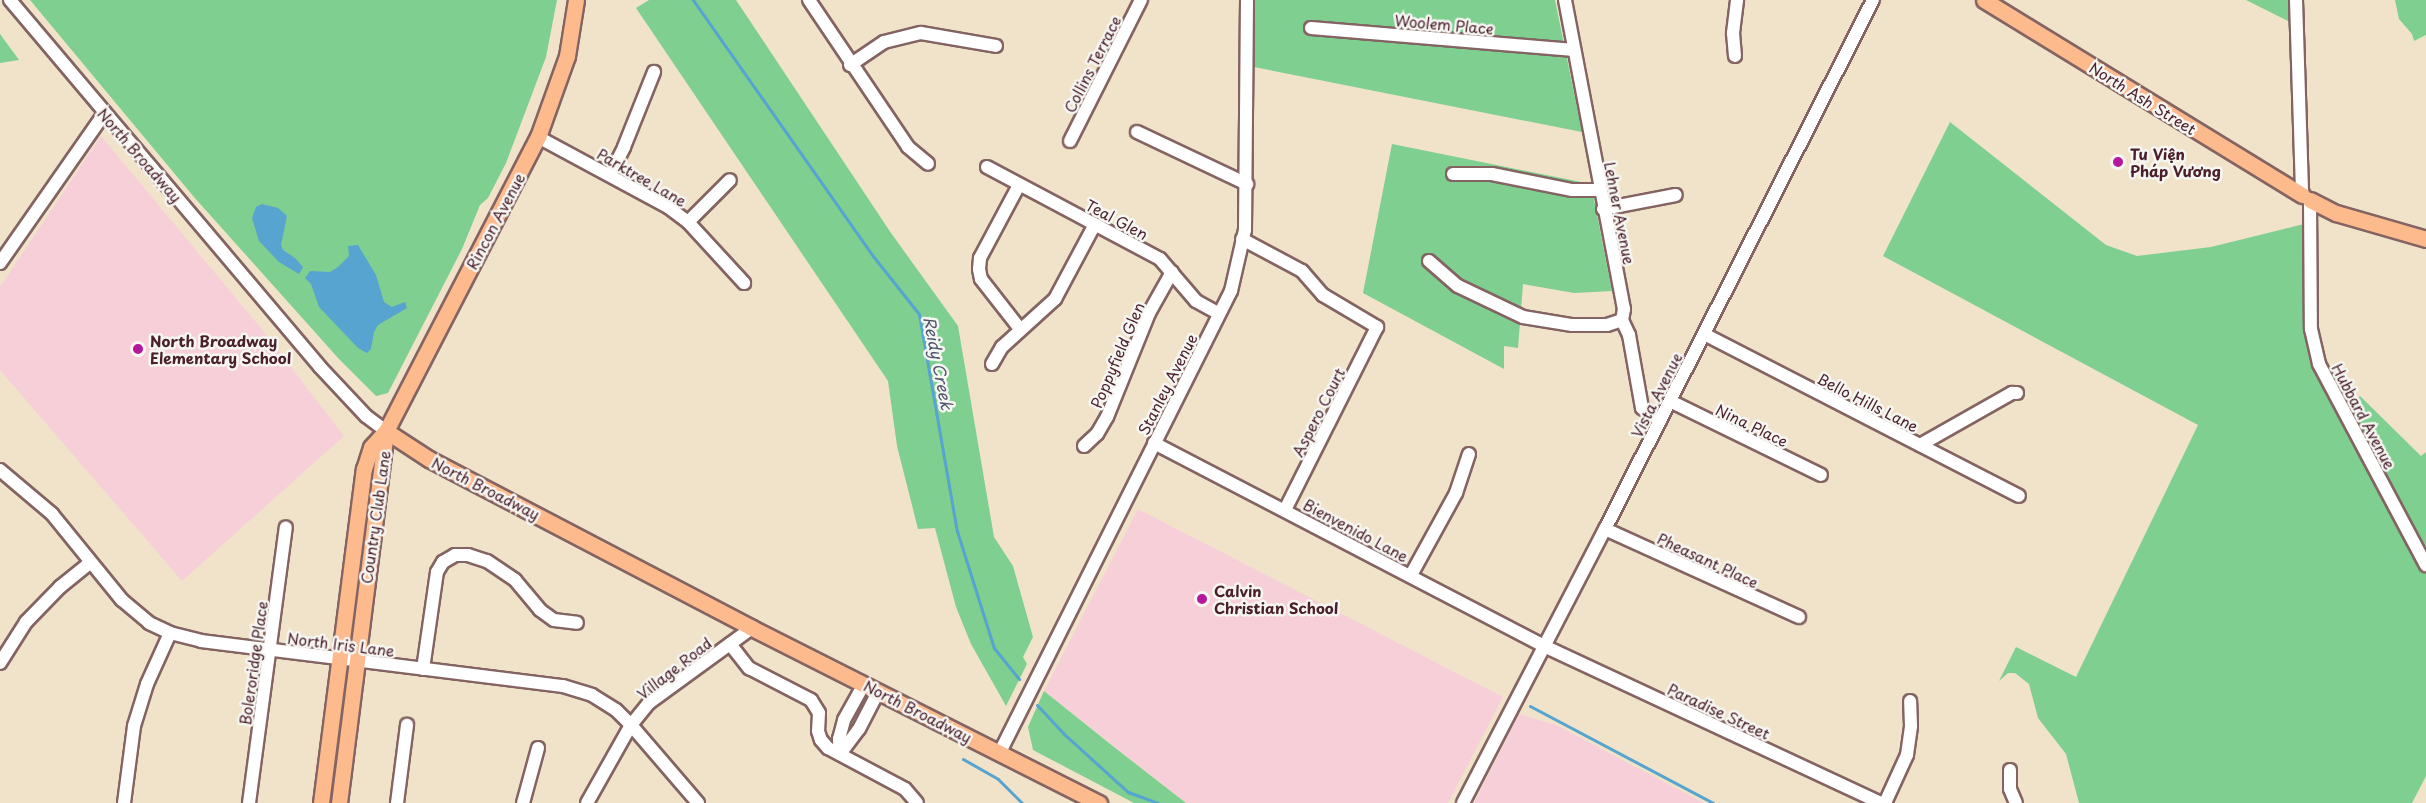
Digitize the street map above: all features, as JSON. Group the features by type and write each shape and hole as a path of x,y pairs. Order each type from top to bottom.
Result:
{"main road":[{"name":"Rincon Avenue","path":"386,431 538,137 567,56 576,0"},
{"name":"North Ash Street","path":"1984,0 2306,198 2336,213 2426,238"},
{"name":"North Broadway","path":"386,431 429,459 752,628 1099,803"},
{"name":"Country Club Lane","path":"321,803 364,469 371,447 386,431"},
{"name":"Country Club Lane","path":"339,803 355,660 386,431"}],"street":[{"name":"North Broadway","path":"10,0 320,367 366,416 386,431"},
{"path":"809,0 850,65 908,147 928,164"},
{"name":"Collins Terrace","path":"1070,141 1141,0"},
{"name":"Stanley Avenue","path":"1000,752 1231,291 1242,239 1247,184 1246,0"},
{"name":"Lehner Avenue","path":"1565,0 1624,309 1622,320 1629,335 1642,408 1660,420"},
{"path":"1735,56 1732,33 1737,0"},
{"name":"Vista Avenue","path":"1463,803 1605,529 1873,0"},
{"name":"Hubbard Avenue","path":"2296,0 2311,329 2319,364 2426,565"},
{"name":"Woolem Place","path":"1311,28 1574,50"},
{"path":"850,65 884,42 921,33 996,46"},
{"path":"610,175 624,147 654,72"},
{"path":"1,261 104,114"},
{"path":"1137,132 1247,184"},
{"name":"Parktree Lane","path":"538,137 610,175 688,222 744,284"},
{"name":"Teal Glen","path":"987,167 1160,259 1196,302 1219,314"},
{"path":"1453,174 1492,174 1572,190 1600,190"},
{"path":"688,222 730,180"},
{"path":"1019,185 980,258 979,269 981,279 1020,329"},
{"path":"1604,209 1676,195"},
{"path":"992,364 1002,347 1055,299 1095,224"},
{"name":"Aspero Court","path":"1242,239 1302,272 1323,295 1377,327 1286,510"},
{"path":"1429,261 1458,286 1523,317 1572,325 1607,325 1622,320"},
{"name":"Poppyfield Glen","path":"1084,446 1097,434 1107,417 1149,313 1172,272"},
{"name":"Bello Hills Lane","path":"1704,334 2019,496"},
{"path":"1920,445 2012,393 2017,393"},
{"name":"Nina Place","path":"1670,401 1821,475"},
{"name":"Bienvenido Lane","path":"1154,443 1544,646"},
{"path":"1411,575 1456,493 1469,454"},
{"name":"North Iris Lane","path":"0,470 52,514 90,562 138,616 170,633 201,641 563,686 594,695 616,710 631,725 698,803"},
{"name":"Boleroridge Place","path":"249,803 286,527"},
{"name":"Pheasant Place","path":"1605,529 1799,618"},
{"path":"423,669 437,572 443,562 455,555 468,555 487,561 515,580 554,620 577,623"},
{"path":"0,661 26,622 60,586 90,562"},
{"name":"Village Road","path":"587,803 631,725 649,704 752,628"},
{"path":"124,803 134,726 147,684 170,633"},
{"path":"730,644 749,668 811,700 819,713 818,731 821,740 828,748 905,789 917,803"},
{"name":"Paradise Street","path":"1544,646 1883,803"},
{"path":"840,754 839,739 844,720 864,684"},
{"path":"840,754 859,729 878,692"},
{"path":"1883,803 1907,755 1911,726 1910,700"},
{"path":"397,803 407,725"},
{"path":"523,803 538,748"},
{"path":"2010,770 2010,789 2016,803"}],"shaded area":[{"name":"North Broadway Elementary School","path":"101,136 260,327 344,436 182,581 0,370 0,287"},
{"name":"Calvin Christian School","path":"1138,509 1503,697 1448,803 1186,803 1044,691"},
{"path":"1519,714 1556,725 1704,803 1474,803"}],"green space":[{"path":"30,0 557,0 546,57 506,163 488,198 480,205 462,249 388,393 376,396 339,359 194,197"},
{"path":"649,0 736,0 891,233 958,326 994,537 1013,566 1033,637 1023,657 1027,664 1006,706 971,644 956,607 935,528 918,529 897,446 888,381 636,8"},
{"path":"1255,0 1555,0 1582,132 1254,67"},
{"path":"2246,0 2291,0 2290,22"},
{"path":"2395,0 2426,0 2426,35 2414,41 2412,34 2399,19"},
{"path":"0,34 19,60 0,63"},
{"path":"1950,122 2106,245 2137,256 2211,247 2304,224 2304,319 2309,357 2426,574 2426,776 2412,803 2079,803 2066,754 2038,718 2029,684 2015,673 2008,673 1999,681 2016,647 2076,677 2198,425 1883,256"},
{"path":"1392,144 1591,184 1612,291 1574,293 1523,284 1518,348 1504,346 1504,369 1363,293"},
{"path":"2360,396 2421,456 2426,452 2426,547 2346,408"},
{"path":"1044,691 1186,803 1134,803 1033,750 1028,727"}],"water":[{"path":"262,204 278,208 287,216 281,245 283,250 303,267 299,274 279,262 259,241 252,218 256,207"},
{"path":"358,245 376,275 384,302 392,307 405,302 407,308 378,325 374,332 371,349 367,353 358,348 319,307 311,284 305,278 310,271 330,272 349,256 348,246"}],"waterway":[{"name":"Reidy Creek","path":"693,0 873,256 919,314 957,531 994,648 1019,679"},
{"name":"Reidy Creek","path":"1037,705 1064,734 1128,792 1158,803"},
{"path":"1530,706 1713,803"},
{"path":"963,759 998,779 1022,803"}],"place":[{"name":"Tu Viện Pháp Vương","path":"2118,162"},
{"name":"North Broadway Elementary School","path":"138,349"},
{"name":"Calvin Christian School","path":"1202,599"}]}
